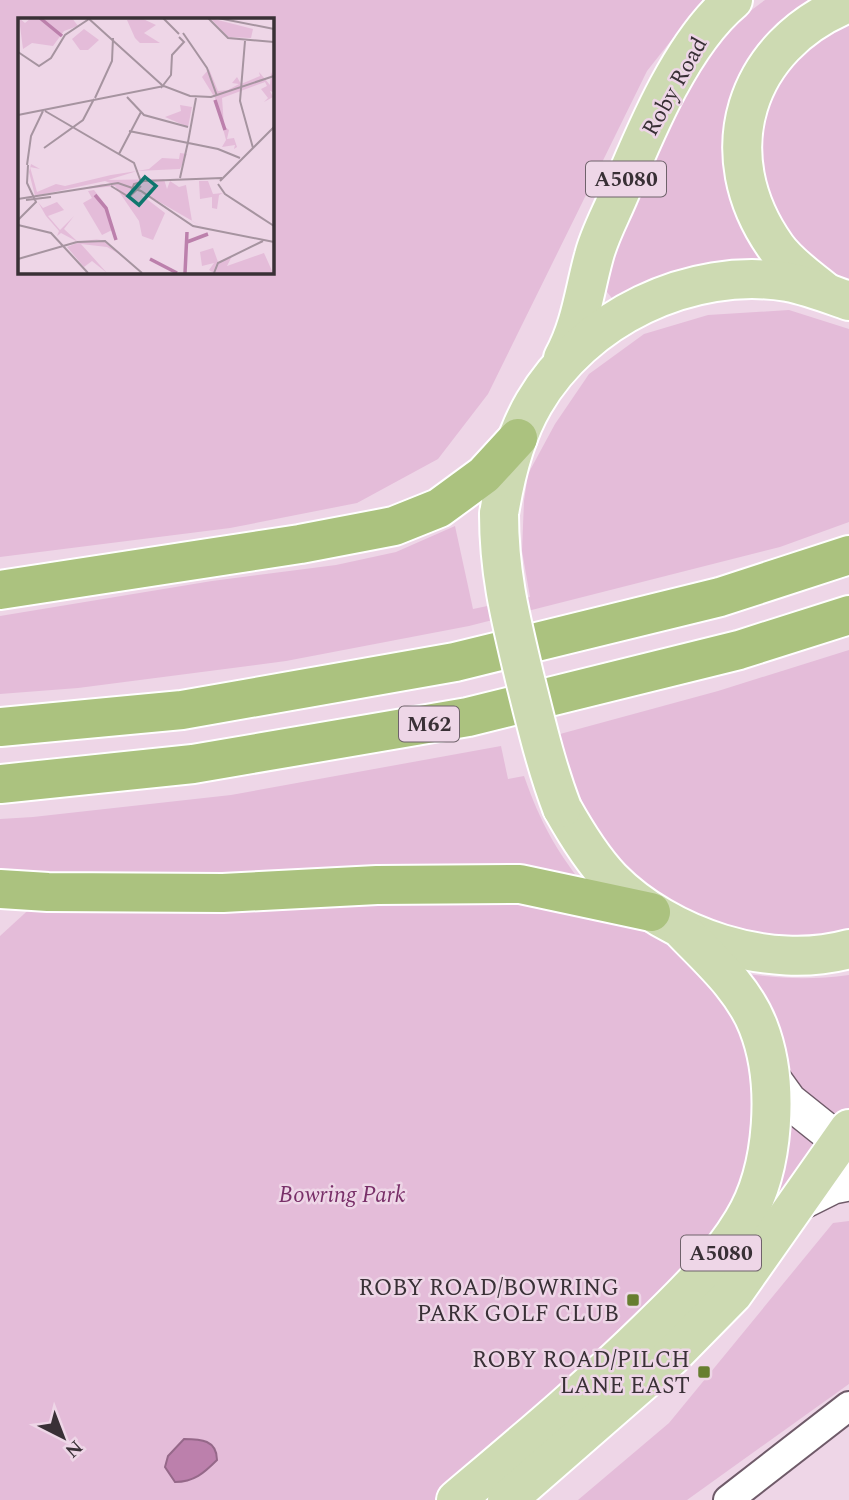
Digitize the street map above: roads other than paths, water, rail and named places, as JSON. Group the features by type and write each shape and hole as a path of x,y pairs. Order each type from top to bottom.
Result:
{"highway":[{"path":"0,590 300,544 394,526 439,508 484,475 518,438"},
{"name":"M62","path":"0,727 182,710 454,662 720,597 849,555"},
{"name":"M62","path":"0,784 193,764 468,717 739,650 849,615"},
{"path":"0,889 48,892 223,893 377,885 520,884 667,922"}],"main road":[{"name":"Roby Road","path":"553,375 571,343 583,312 594,255 662,100 687,56 723,8 733,0"},
{"name":"A5080","path":"838,297 797,269 777,248 756,213 746,188 742,162 745,115 771,58 788,39 811,21 849,2"},
{"name":"A5080","path":"456,1500 598,1380 680,1300 718,1256 744,1220 759,1186 769,1149 771,1076 758,1026 734,983 667,922 612,880 583,845 562,808 547,768 505,599 499,554 499,514 505,476 518,438 534,404 553,375 593,336 625,314 669,293 707,284 748,280 788,282 838,297"},
{"name":"A5080","path":"667,922 738,949 784,955 836,953 849,949"},
{"name":"A5080","path":"507,1500 671,1357 733,1294 846,1140"}],"street":[{"path":"771,1076 789,1101 846,1140"},
{"path":"797,1204 833,1186 849,1183"},
{"path":"728,1500 849,1406"}],"place":[{"name":"ROBY ROAD/BOWRING PARK GOLF CLUB","path":"633,1300"},
{"name":"ROBY ROAD/PILCH LANE EAST","path":"704,1372"}],"park label":[{"name":"Bowring Park","path":"342,1194"}]}
